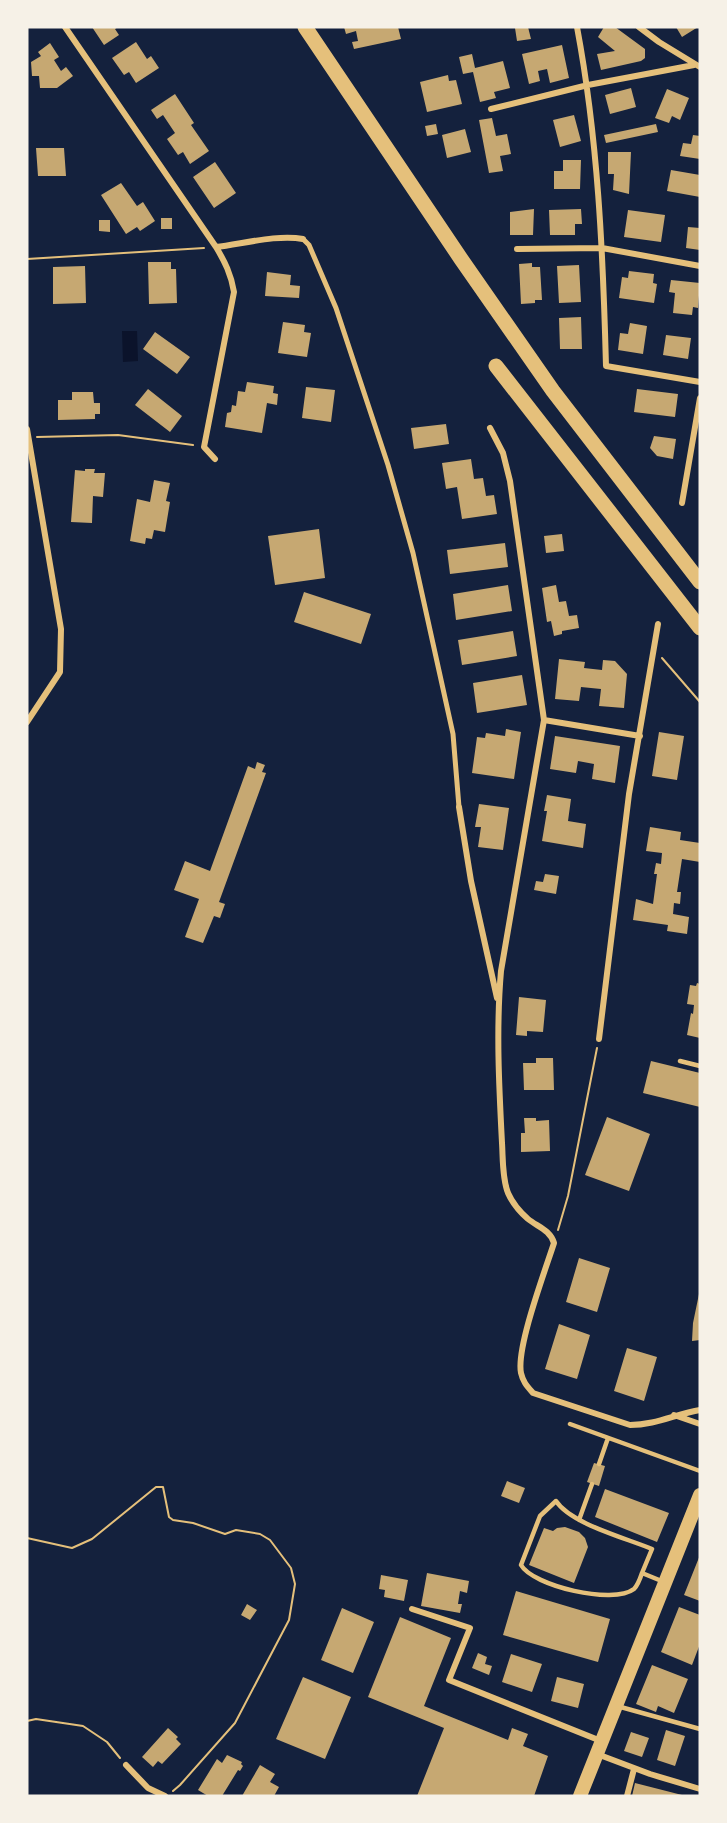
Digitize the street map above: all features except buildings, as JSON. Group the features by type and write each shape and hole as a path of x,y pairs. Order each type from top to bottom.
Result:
{"highway":[{"path":"304,27 546,382 700,582"},
{"path":"496,366 700,628"}],"main road":[{"path":"580,1796 700,1495"}],"street":[{"path":"65,27 216,247 232,279 234,292 204,447 215,459"},
{"path":"577,27 588,85 602,248 606,366 700,382"},
{"path":"639,27 697,66"},
{"path":"491,109 588,85 697,66"},
{"path":"216,247 287,238 303,239 309,245 336,308 388,465 433,636 453,734 459,807 471,881 498,1005"},
{"path":"517,249 602,248 700,266"},
{"path":"682,503 700,398"},
{"path":"490,428 503,453 510,481 544,720 501,971 498,1005 505,1180 508,1193 520,1212 544,1228 554,1243 527,1330 521,1371 524,1383 533,1393 620,1423 645,1425 674,1415 700,1410"},
{"path":"27,722 60,672 61,629 28,433"},
{"path":"599,1039 629,794 658,624"},
{"path":"544,720 640,736"},
{"path":"674,1415 700,1424"},
{"path":"412,1609 470,1628 449,1680 599,1748 634,1769 700,1789"},
{"path":"126,1765 148,1788 165,1796"},
{"path":"627,1796 634,1769"}],"lane":[{"path":"680,1061 700,1066"},
{"path":"570,1424 700,1471"},
{"path":"599,1464 608,1438"},
{"path":"579,1520 592,1484"},
{"path":"556,1501 562,1510 579,1520 652,1549 636,1587 631,1591 616,1595 595,1596 528,1575 521,1566 540,1516 556,1501"},
{"path":"642,1573 665,1582"},
{"path":"617,1706 700,1729"}],"path":[{"path":"27,259 216,247"},
{"path":"28,433 118,435 204,447"},
{"path":"654,649 700,702"},
{"path":"554,1243 568,1196 599,1039"},
{"path":"27,1538 72,1548 92,1539 156,1487 163,1487 169,1517 173,1520 193,1523 225,1534 236,1530 260,1534 270,1540 291,1568 295,1584 289,1620 235,1723 180,1785 165,1796"},
{"path":"27,1721 36,1719 83,1726 107,1742 126,1765"}],"water":[{"path":"122,331 137,331 138,361 123,362"}]}
